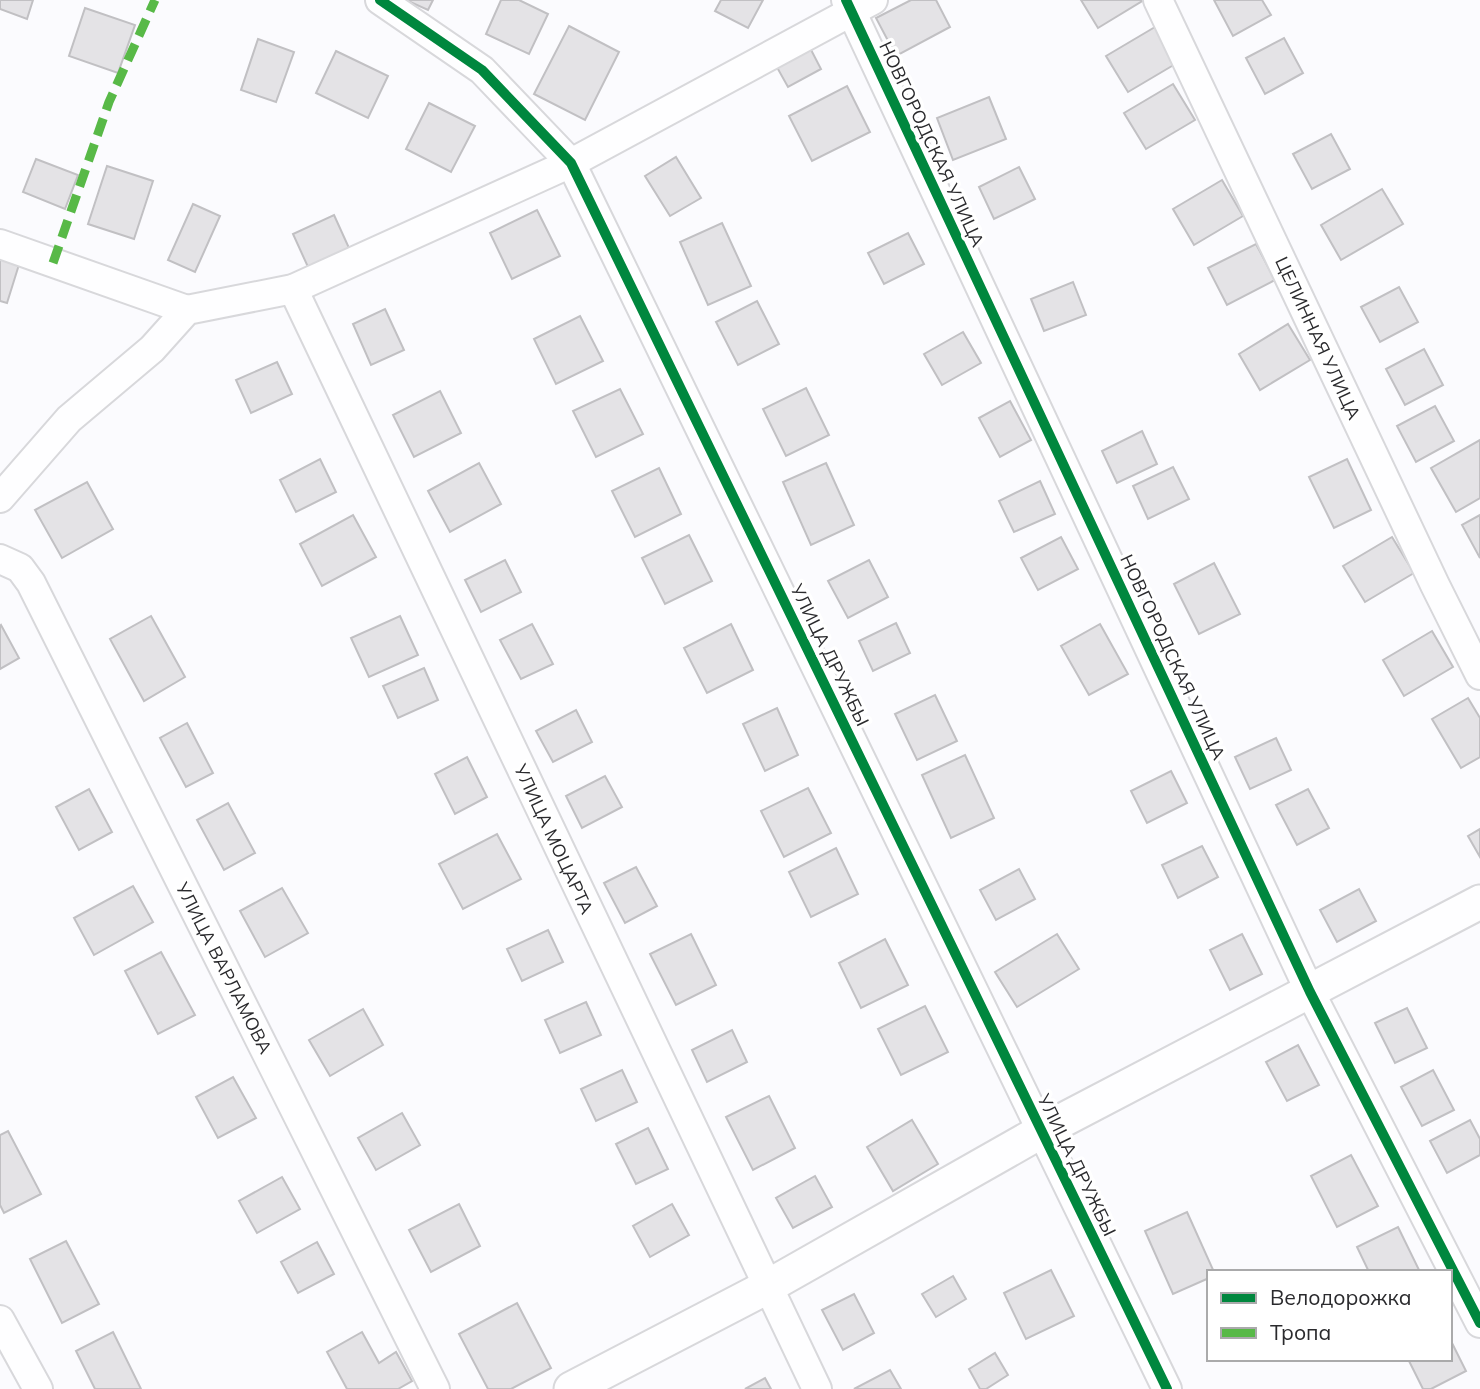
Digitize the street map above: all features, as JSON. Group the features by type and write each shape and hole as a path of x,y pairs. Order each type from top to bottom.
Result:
{"street":[{"name":"УЛИЦА ДРУЖБЫ","path":"380,0 482,70 571,163 1167,1389"},
{"name":"ЦЕЛИННАЯ УЛИЦА","path":"1158,0 1480,675"},
{"path":"0,244 187,310 293,289 571,163 857,4"},
{"name":"НОВГОРОДСКАЯ УЛИЦА","path":"857,4 1310,992 1480,1323"},
{"name":"УЛИЦА МОЦАРТА","path":"293,289 817,1389"},
{"path":"0,498 69,419 152,349 187,310"},
{"name":"УЛИЦА ВАРЛАМОВА","path":"0,559 20,568 31,583 435,1389"},
{"path":"571,1389 767,1287 1042,1131 1480,902"},
{"path":"0,1320 37,1389"}],"building":[{"path":"0,0 33,0 27,19 0,9"},
{"path":"406,0 433,0 428,10"},
{"path":"501,0 519,0 548,14 529,54 486,34"},
{"path":"721,0 763,0 748,28 715,11"},
{"path":"911,0 936,0 950,27 896,56 876,18"},
{"path":"1081,0 1144,0 1098,28"},
{"path":"1214,0 1262,0 1271,15 1233,36"},
{"path":"85,8 135,25 118,73 69,56"},
{"path":"569,26 619,52 585,120 534,94"},
{"path":"1155,27 1177,63 1128,92 1106,56"},
{"path":"1284,38 1303,73 1265,94 1246,58"},
{"path":"258,39 294,52 276,102 241,90"},
{"path":"808,44 821,69 788,87 774,62"},
{"path":"336,51 388,76 368,118 316,93"},
{"path":"1173,84 1195,120 1146,149 1124,113"},
{"path":"847,86 870,132 812,161 789,116"},
{"path":"989,97 1006,139 953,160 937,118"},
{"path":"429,103 475,126 451,172 406,149"},
{"path":"1331,134 1350,169 1312,189 1293,154"},
{"path":"676,157 701,198 670,216 645,176"},
{"path":"36,159 78,175 65,209 23,192"},
{"path":"107,166 153,181 134,239 88,224"},
{"path":"1019,167 1035,199 994,219 979,187"},
{"path":"1222,180 1243,216 1194,245 1173,209"},
{"path":"1382,189 1403,224 1341,260 1321,225"},
{"path":"193,204 220,216 195,272 168,260"},
{"path":"537,210 560,256 512,279 490,233"},
{"path":"334,215 349,248 308,267 293,234"},
{"path":"722,223 751,286 708,305 680,242"},
{"path":"908,233 924,264 884,284 868,253"},
{"path":"1256,244 1275,280 1227,305 1208,268"},
{"path":"0,248 22,255 7,303 0,301"},
{"path":"1073,282 1086,315 1044,331 1031,299"},
{"path":"1399,287 1418,322 1380,342 1361,307"},
{"path":"757,301 779,344 738,365 716,322"},
{"path":"385,309 404,350 371,365 353,324"},
{"path":"580,316 603,361 556,384 534,339"},
{"path":"1288,324 1310,360 1260,390 1239,354"},
{"path":"963,332 981,363 942,385 924,354"},
{"path":"1424,349 1443,385 1405,405 1386,369"},
{"path":"277,362 292,394 251,413 236,380"},
{"path":"806,388 829,435 786,456 763,409"},
{"path":"620,389 643,434 596,457 573,411"},
{"path":"440,391 461,433 414,457 393,415"},
{"path":"1010,401 1031,440 1000,457 979,418"},
{"path":"1435,406 1454,441 1416,462 1397,426"},
{"path":"1142,431 1157,464 1117,483 1102,451"},
{"path":"1480,440 1480,498 1456,512 1431,468"},
{"path":"320,459 336,492 296,512 280,480"},
{"path":"1347,459 1371,510 1334,528 1309,477"},
{"path":"479,463 501,504 450,532 428,491"},
{"path":"826,463 854,525 811,545 783,482"},
{"path":"1173,467 1189,499 1148,519 1133,486"},
{"path":"659,468 681,514 635,537 612,491"},
{"path":"1040,481 1055,514 1014,532 999,501"},
{"path":"87,482 113,529 62,558 35,510"},
{"path":"353,515 376,557 322,586 300,544"},
{"path":"1480,515 1480,558 1462,525"},
{"path":"689,535 712,581 665,604 642,558"},
{"path":"1061,537 1078,569 1038,590 1021,558"},
{"path":"1392,537 1414,573 1365,602 1343,566"},
{"path":"505,560 521,592 481,612 465,580"},
{"path":"869,560 888,597 848,618 828,581"},
{"path":"1214,563 1240,614 1199,634 1174,584"},
{"path":"151,616 185,677 144,701 110,639"},
{"path":"400,616 418,655 369,677 351,638"},
{"path":"896,623 910,653 873,671 859,641"},
{"path":"532,624 553,664 521,679 500,640"},
{"path":"731,624 753,670 707,693 684,648"},
{"path":"1100,624 1128,674 1089,695 1061,646"},
{"path":"0,626 19,658 0,669"},
{"path":"1432,631 1453,667 1404,696 1383,660"},
{"path":"424,668 438,700 398,718 383,686"},
{"path":"935,695 957,741 917,760 895,714"},
{"path":"1468,698 1480,718 1480,757 1461,768 1432,719"},
{"path":"777,708 798,755 765,771 743,724"},
{"path":"576,710 592,742 553,762 536,731"},
{"path":"187,723 213,773 186,787 160,738"},
{"path":"1276,738 1291,770 1250,789 1235,757"},
{"path":"965,755 994,818 951,838 922,775"},
{"path":"467,757 487,797 455,814 435,774"},
{"path":"1171,771 1187,803 1147,823 1131,791"},
{"path":"605,776 622,807 582,828 566,796"},
{"path":"808,788 831,833 784,857 761,811"},
{"path":"89,789 112,832 79,850 56,807"},
{"path":"1308,789 1329,828 1297,845 1276,805"},
{"path":"228,803 255,853 224,870 197,820"},
{"path":"1480,829 1480,857 1468,836"},
{"path":"497,834 521,879 463,909 439,864"},
{"path":"1202,846 1218,877 1178,898 1162,865"},
{"path":"836,848 858,894 811,917 789,872"},
{"path":"636,867 657,906 625,923 604,883"},
{"path":"1019,869 1035,899 996,920 980,890"},
{"path":"133,886 153,922 94,955 74,918"},
{"path":"282,888 308,933 265,957 240,911"},
{"path":"1359,889 1376,921 1337,942 1320,910"},
{"path":"548,930 563,962 522,981 507,949"},
{"path":"691,934 716,985 676,1005 650,954"},
{"path":"1057,934 1079,969 1017,1007 995,972"},
{"path":"1242,934 1262,974 1230,990 1210,950"},
{"path":"885,939 908,985 861,1008 839,963"},
{"path":"161,952 195,1015 158,1034 125,971"},
{"path":"586,1002 601,1035 560,1053 545,1020"},
{"path":"925,1006 948,1052 901,1075 878,1029"},
{"path":"1407,1008 1427,1048 1395,1063 1375,1023"},
{"path":"363,1009 383,1045 330,1076 309,1040"},
{"path":"732,1030 747,1062 707,1082 692,1050"},
{"path":"1298,1045 1319,1085 1287,1101 1266,1062"},
{"path":"622,1070 637,1102 596,1121 581,1089"},
{"path":"1433,1070 1454,1110 1422,1126 1401,1087"},
{"path":"233,1077 256,1118 218,1138 196,1097"},
{"path":"769,1096 795,1148 753,1170 726,1117"},
{"path":"402,1113 420,1145 376,1170 358,1138"},
{"path":"912,1120 938,1164 893,1191 867,1147"},
{"path":"1470,1120 1480,1139 1480,1155 1447,1173 1430,1141"},
{"path":"648,1128 668,1169 636,1184 616,1144"},
{"path":"8,1131 41,1194 4,1213 0,1205 0,1135"},
{"path":"1351,1155 1378,1206 1337,1227 1311,1176"},
{"path":"815,1176 832,1207 793,1228 776,1198"},
{"path":"282,1177 300,1209 257,1233 239,1201"},
{"path":"459,1204 480,1246 431,1272 409,1230"},
{"path":"672,1204 689,1235 650,1257 633,1226"},
{"path":"1187,1212 1213,1270 1207,1270 1207,1279 1173,1294 1145,1231"},
{"path":"1398,1227 1419,1270 1368,1270 1357,1247"},
{"path":"66,1241 99,1304 62,1323 30,1259"},
{"path":"317,1242 334,1274 298,1293 281,1262"},
{"path":"1051,1270 1074,1316 1026,1339 1004,1293"},
{"path":"953,1276 966,1299 936,1317 922,1294"},
{"path":"854,1294 874,1333 843,1350 822,1310"},
{"path":"517,1303 551,1368 511,1389 488,1389 459,1334"},
{"path":"113,1332 141,1389 95,1389 76,1351"},
{"path":"362,1332 379,1363 396,1352 412,1381 398,1389 347,1389 327,1352"},
{"path":"1452,1343 1466,1371 1431,1389 1423,1389 1409,1361 1452,1361"},
{"path":"995,1353 1008,1375 986,1389 980,1389 969,1369"},
{"path":"890,1370 901,1389 854,1389"},
{"path":"765,1378 771,1389 745,1389"}],"marked path":[{"path":"53,263 109,102 155,0"}],"cycle path":[{"path":"380,0 482,70 571,163 1167,1389"},
{"path":"846,0 1310,992 1480,1323"}]}
